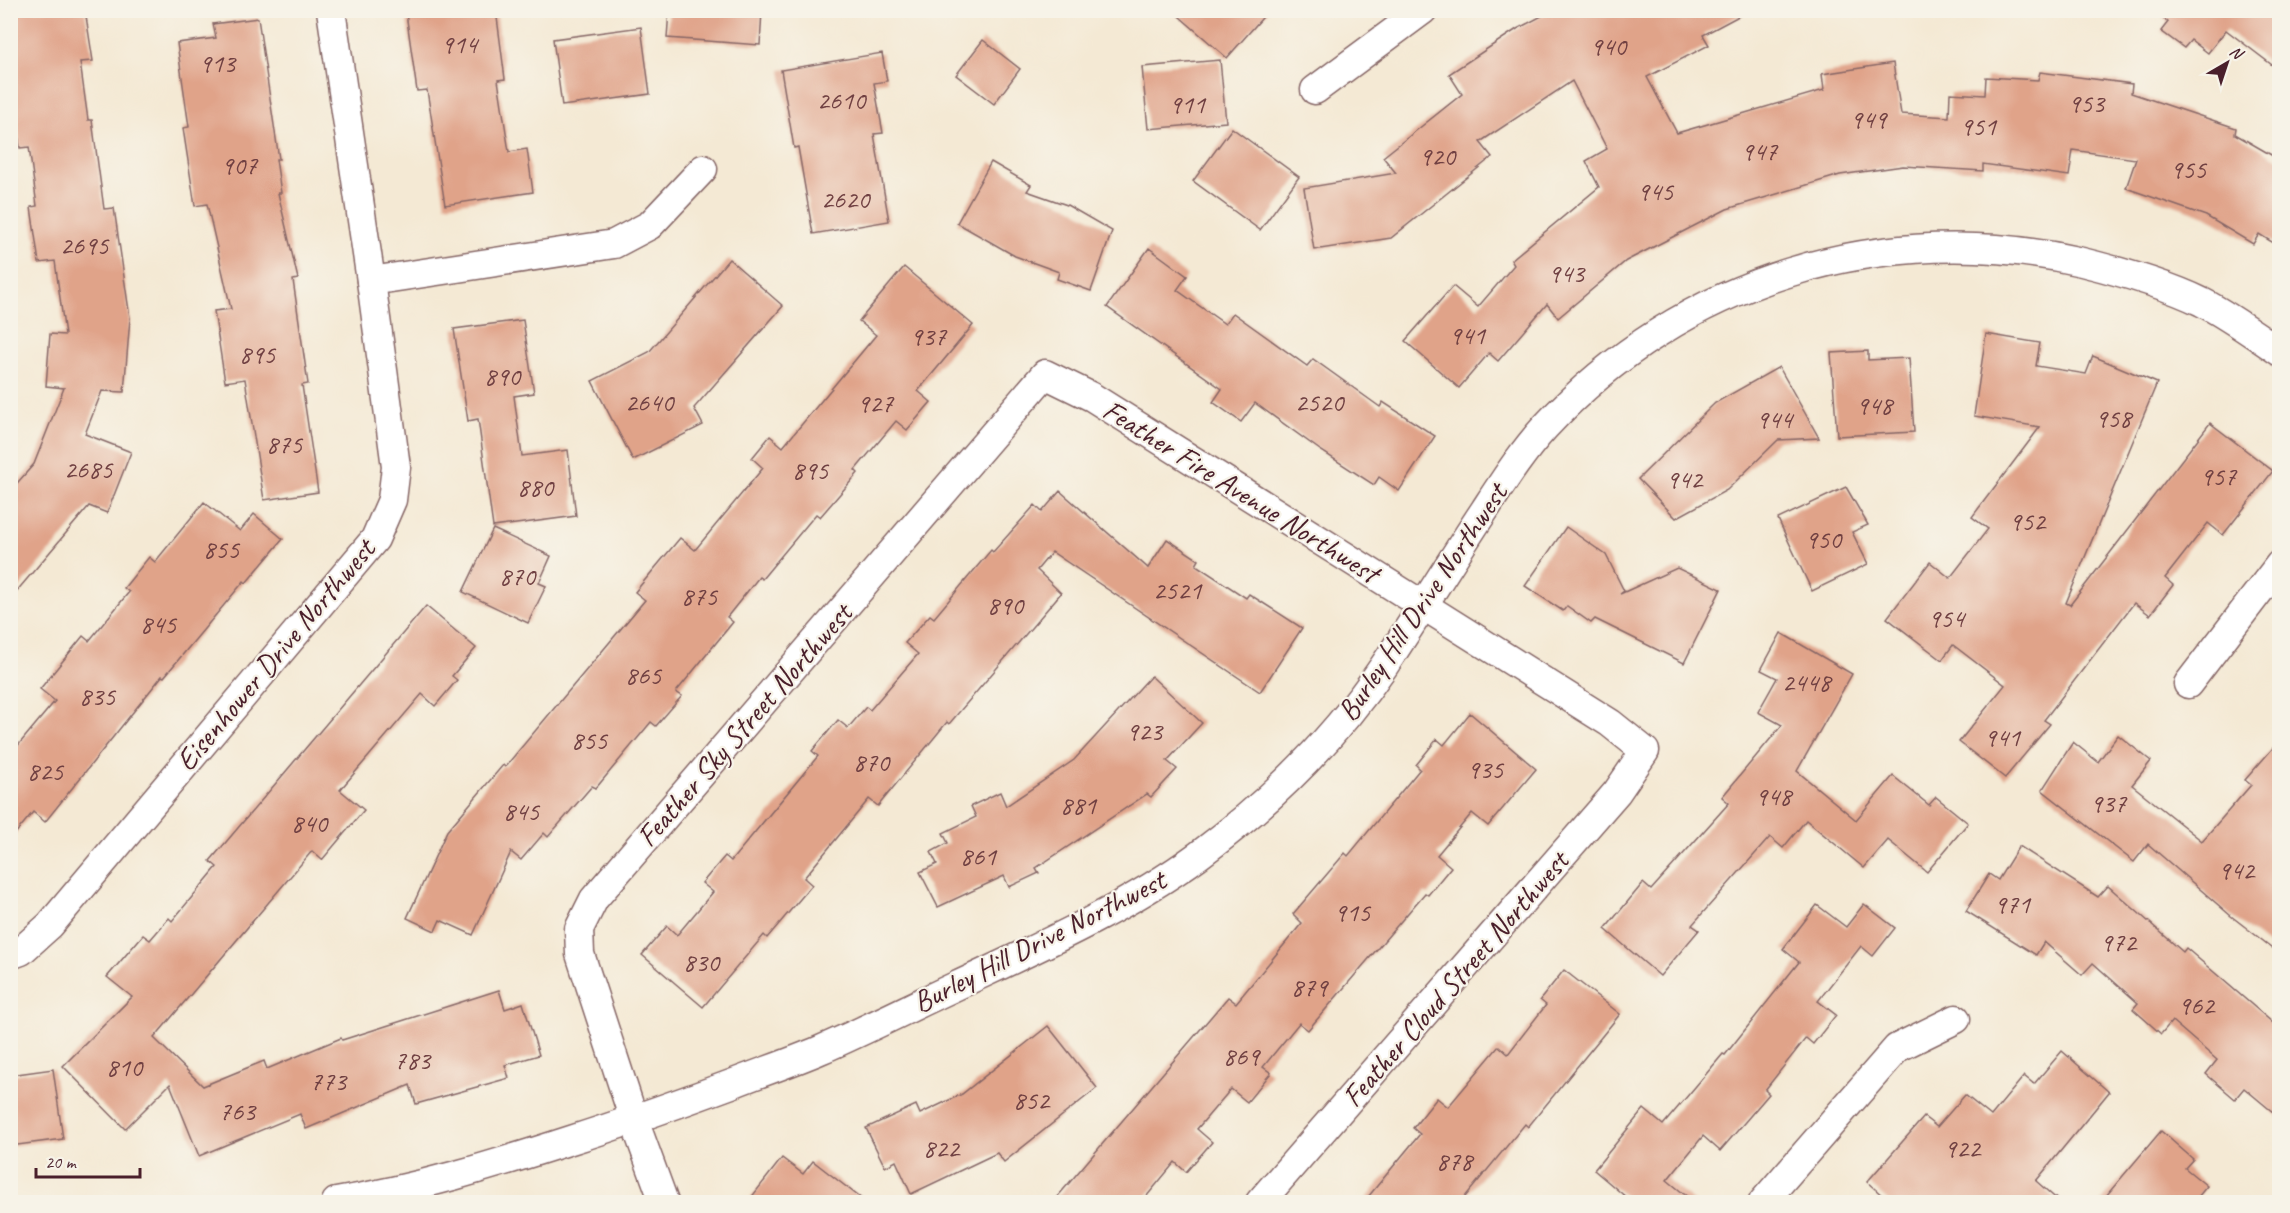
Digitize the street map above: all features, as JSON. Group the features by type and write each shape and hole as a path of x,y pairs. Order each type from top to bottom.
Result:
{"street":[{"name":"Eisenhower Drive Northwest","path":"10,955 21,951 50,924 375,539 392,500 396,467 331,10"},
{"path":"1315,90 1423,10"},
{"path":"371,281 614,244 650,225 703,169"},
{"name":"Burley Hill Drive Northwest","path":"336,1203 430,1182 528,1154 634,1120 816,1052 1128,902 1199,855 1255,809 1294,773 1336,727 1380,672 1514,467 1542,430 1580,392 1621,357 1716,299 1769,278 1867,253 1958,246 2005,249 2058,257 2110,269 2157,284 2202,302 2280,352"},
{"name":"Feather Fire Avenue Northwest","path":"1045,374 1092,397 1610,723 1646,751"},
{"name":"Feather Sky Street Northwest","path":"664,1203 634,1120 580,954 579,929 594,899 1045,374"},
{"path":"2188,684 2280,564"},
{"name":"Feather Cloud Street Northwest","path":"1260,1203 1617,792 1646,751"},
{"path":"1763,1203 1896,1048 1956,1019"}],"building":[{"path":"10,10 85,10 93,61 80,62 88,120 92,120 104,209 114,208 130,318 124,392 102,391 85,434 131,452 107,513 89,506 10,599 10,491 34,464 64,388 46,386 50,334 65,335 55,261 39,263 31,207 37,206 29,147 20,148 10,76"},
{"path":"422,10 496,10 505,79 498,80 509,152 527,149 533,192 445,205 427,90 417,91 406,13"},
{"path":"669,10 762,10 760,45 667,38"},
{"path":"1172,10 1269,10 1227,58"},
{"path":"1553,10 1750,10 1703,35 1709,45 1647,77 1677,133 1824,90 1822,74 1893,63 1901,114 1949,117 1950,93 1985,95 1986,77 2038,80 2040,72 2132,84 2131,93 2236,128 2235,134 2280,160 2280,247 2259,234 2253,244 2206,216 2126,188 2136,159 2073,150 2069,176 1983,164 1983,171 1903,166 1840,175 1727,209 1626,261 1558,318 1547,304 1498,361 1489,353 1459,388 1405,341 1453,286 1478,307 1514,265 1511,260 1599,187 1586,161 1607,149 1572,81 1480,142 1492,157 1391,238 1314,250 1304,188 1396,173 1383,157 1462,94 1449,74 1517,29"},
{"path":"2153,10 2280,10 2280,71 2226,30 2208,53 2191,40 2184,48 2161,31 2168,22"},
{"path":"258,18 279,159 276,159 281,193 278,193 298,279 293,280 308,384 302,385 318,492 264,500 245,379 225,382 214,311 231,309 207,204 195,206 183,128 189,127 177,43 216,38 213,24"},
{"path":"641,27 650,94 562,106 553,39"},
{"path":"983,40 1020,69 994,104 956,75"},
{"path":"882,53 887,81 874,83 883,133 874,134 889,221 813,234 798,147 794,148 781,70"},
{"path":"1220,60 1226,122 1148,129 1142,67"},
{"path":"1232,128 1299,177 1260,230 1193,181"},
{"path":"991,162 1031,185 1027,191 1067,205 1112,231 1091,291 1057,279 1059,272 1015,256 957,223"},
{"path":"1149,248 1187,276 1177,290 1225,324 1233,313 1307,366 1313,359 1380,407 1383,402 1435,436 1399,491 1379,477 1374,485 1320,450 1255,403 1241,422 1213,402 1222,389 1107,307"},
{"path":"729,259 783,306 694,408 703,425 633,460 592,381 649,352"},
{"path":"904,267 973,325 918,391 931,402 907,430 896,421 855,470 858,473 820,517 816,514 762,579 759,577 727,617 733,622 676,692 682,696 656,726 651,722 596,788 592,786 548,837 544,833 521,860 511,852 473,935 440,920 435,931 407,918 447,831 503,765 505,767 645,600 635,592 680,538 695,550 763,468 752,458 770,436 783,447 876,335 859,321"},
{"path":"523,320 534,393 514,396 522,456 568,450 576,516 493,527 478,419 468,421 454,329"},
{"path":"1986,334 2040,343 2036,366 2086,374 2093,356 2157,383 2066,603 2070,605 2210,423 2273,471 2223,535 2208,523 2165,578 2173,585 2150,615 2134,603 2044,720 2050,724 2005,778 1959,742 2005,685 1953,645 1942,660 1887,618 1930,562 1950,578 1988,529 1972,517 2040,427 1974,416"},
{"path":"1868,351 1868,360 1909,358 1914,432 1837,436 1831,353"},
{"path":"1779,367 1819,438 1778,440 1727,490 1676,518 1638,479 1715,403"},
{"path":"1846,487 1868,525 1852,532 1868,564 1812,591 1778,519"},
{"path":"1060,491 1148,568 1167,539 1199,560 1196,565 1246,598 1249,594 1302,628 1260,692 1052,552 1037,570 1061,593 949,724 947,722 878,806 869,799 804,878 812,885 767,938 764,935 703,1007 642,955 667,926 677,935 713,892 702,883 725,856 731,861 818,756 812,751 838,720 848,728 866,707 870,710 918,654 905,643 930,615 934,618 991,550 993,552 1035,505 1042,512"},
{"path":"204,502 240,531 254,514 283,539 246,583 244,581 164,677 162,676 45,822 33,812 10,840 10,755 55,701 40,689 83,636 89,641 129,592 124,588 149,557 155,562"},
{"path":"1566,527 1606,555 1624,591 1620,594 1677,568 1721,589 1684,663 1595,619 1591,623 1567,606 1563,611 1525,586"},
{"path":"493,529 551,556 539,583 546,586 528,623 463,592"},
{"path":"426,606 476,648 452,676 457,680 435,706 422,694 340,790 364,810 322,860 312,851 154,1038 203,1086 264,1061 267,1069 341,1038 342,1040 499,990 505,1009 523,1003 539,1055 505,1065 509,1078 416,1104 410,1085 306,1129 300,1114 199,1156 170,1084 125,1129 63,1066 132,997 107,977 143,935 150,940 169,918 172,921 217,867 210,861"},
{"path":"1781,633 1852,674 1797,771 1856,820 1893,776 1929,805 1936,797 1968,823 1927,872 1888,840 1864,868 1806,820 1783,848 1770,837 1692,925 1699,930 1660,976 1605,929 1643,883 1651,890 1729,803 1722,797 1782,725 1758,712 1777,678 1761,670"},
{"path":"1151,676 1202,723 1167,761 1177,769 1151,797 1147,794 1036,868 1039,873 1009,887 1004,876 938,907 920,872 937,864 931,852 948,843 943,833 976,817 971,806 1000,792 1006,806 1074,760"},
{"path":"1470,713 1536,769 1488,826 1472,813 1437,855 1451,867 1428,895 1425,893 1308,1030 1299,1023 1263,1067 1271,1073 1247,1102 1231,1089 1197,1129 1212,1142 1186,1172 1175,1162 1141,1203 1052,1203 1228,997 1236,1003 1302,923 1293,914 1345,853 1348,856 1420,769 1416,765 1437,739 1444,745"},
{"path":"2118,735 2151,761 2132,785 2202,841 2251,785 2245,780 2280,740 2280,954 2231,916 2148,844 2134,862 2042,790 2073,742 2098,762"},
{"path":"2019,846 2098,897 2108,886 2183,952 2186,948 2280,1029 2280,1118 2244,1088 2235,1099 2206,1074 2217,1060 2172,1021 2161,1034 2133,1009 2138,1003 2093,963 2082,975 2044,942 2036,955 1966,911 1989,874 1998,880"},
{"path":"1864,904 1895,928 1873,956 1861,946 1818,1001 1836,1015 1813,1044 1806,1038 1765,1090 1769,1094 1720,1151 1703,1136 1667,1180 1695,1203 1633,1203 1594,1170 1644,1109 1663,1125 1723,1054 1725,1055 1799,962 1783,949 1817,905 1846,927"},
{"path":"1564,970 1620,1014 1528,1127 1525,1124 1460,1203 1363,1203 1420,1134 1413,1128 1437,1098 1448,1107 1499,1046 1508,1054 1546,1005 1540,1000"},
{"path":"1048,1026 1097,1088 1004,1162 997,1153 911,1194 896,1161 885,1167 866,1128 916,1105 920,1114 962,1094"},
{"path":"2062,1051 2109,1092 2036,1181 2061,1203 1891,1203 1867,1182 1924,1117 1937,1127 1965,1095 1991,1116 2024,1076 2034,1084"},
{"path":"53,1069 63,1139 10,1146 10,1075"},
{"path":"2161,1131 2193,1159 2185,1168 2207,1186 2193,1203 2100,1203"},
{"path":"782,1158 803,1174 813,1161 867,1203 747,1203"}]}
